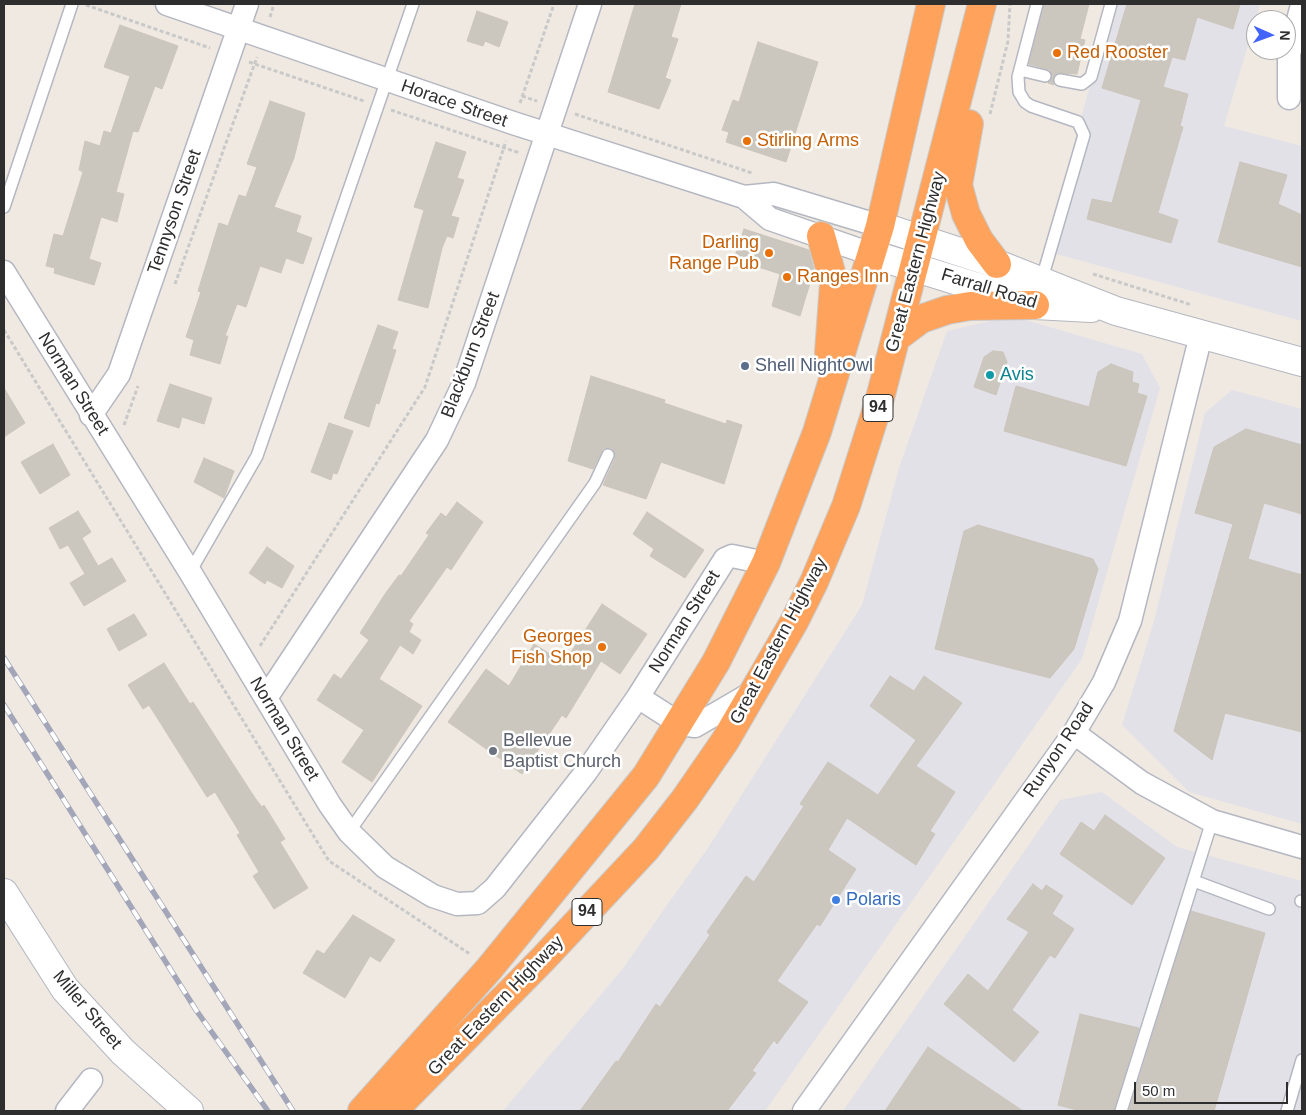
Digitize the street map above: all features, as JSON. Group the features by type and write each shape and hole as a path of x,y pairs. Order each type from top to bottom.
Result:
{"highway":[{"name":"Great Eastern Highway","path":"362,1111 490,969 564,880 646,776 680,724 716,662 766,563 817,432 880,226 931,4"},
{"name":"Great Eastern Highway","path":"393,1111 542,960 646,850 705,770 756,690 814,582 846,506 880,402 982,4"},
{"path":"973,43 971,110 958,185 966,214 979,240 997,264"},
{"path":"821,236 834,283 828,352 835,374"},
{"path":"897,337 920,319 947,310 1038,293"}],"main road":[{"name":"Farrall Road","path":"880,226 997,264 1038,293"},
{"name":"Farrall Road","path":"871,254 914,266 1110,309 1302,362"},
{"name":"Miller Street","path":"4,894 65,990 122,1052 189,1111"}],"street":[{"name":"Horace Street","path":"167,4 513,124 744,197 770,219 871,254"},
{"name":"Tennyson Street","path":"91,415 119,374 248,4"},
{"name":"Blackburn Street","path":"266,698 437,440 464,383 590,4"},
{"path":"1289,98 1289,54 1302,5"},
{"name":"Horace Street","path":"744,197 774,194 880,226"},
{"name":"Norman Street","path":"4,272 190,572 330,805 349,832 384,867 433,896 457,904 478,903 495,888 580,780 638,696 725,559 732,556 766,563"},
{"name":"Runyon Road","path":"804,1111 1074,733 1104,682 1130,621 1201,335"},
{"path":"638,696 680,724 695,726 756,690"},
{"path":"1074,733 1142,783 1212,821 1302,847"},
{"path":"67,1111 90,1080"}],"lane":[{"path":"4,207 72,4"},
{"path":"190,572 257,456 413,4"},
{"path":"1037,4 1020,70 1018,87 1025,102 1038,109 1078,122 1084,135 1038,293"},
{"path":"1060,80 1082,84 1091,77 1111,4"},
{"path":"1020,70 1045,76"},
{"path":"349,832 595,483 608,454"},
{"path":"1121,1111 1212,821"},
{"path":"1194,881 1269,909"},
{"path":"1287,1111 1302,1060"}],"path":[{"path":"83,4 230,55"},
{"path":"260,646 425,387 554,4"},
{"path":"988,122 1008,41 1010,4"},
{"path":"174,286 263,38"},
{"path":"556,108 758,175"},
{"path":"1085,272 1198,307"},
{"path":"114,452 141,378"}],"shaded area":[{"path":"1112,4 1260,4 1258,10 1246,10 1246,51 1224,126 1302,146 1302,321 1045,251"},
{"path":"1012,316 1142,354 1160,388 1082,659 765,1111 503,1111 624,967 708,848 862,605 899,468 947,331"},
{"path":"1232,390 1302,409 1302,824 1189,792 1122,725 1154,621 1205,413"},
{"path":"1102,792 1177,847 1302,881 1302,1111 843,1111 1060,800"}],"building":[{"path":"635,4 681,4 671,37 678,39 665,78 671,80 659,109 608,92"},
{"path":"1044,4 1089,4 1080,39 1085,40 1077,74 1057,73 1053,78 1054,85 1048,83 1052,77 1050,70 1029,64"},
{"path":"1127,4 1240,4 1233,29 1197,17 1185,60 1172,57 1163,87 1188,94 1180,126 1183,127 1158,213 1178,220 1171,243 1087,219 1092,199 1112,203 1141,100 1102,88"},
{"path":"477,11 508,22 499,47 485,41 483,46 467,41"},
{"path":"120,25 178,46 162,89 155,86 138,132 133,131 116,192 124,194 117,222 101,217 89,259 101,263 94,285 54,273 55,268 46,266 54,234 63,236 83,172 79,170 85,141 100,146 104,131 111,133 130,76 104,67"},
{"path":"758,42 818,62 786,162 726,142 729,132 722,130 733,100 739,102"},
{"path":"270,101 305,113 294,158 274,207 301,216 296,232 312,238 303,264 286,258 281,273 260,266 246,307 237,304 225,336 228,336 220,364 190,355 194,340 186,337 201,292 198,291 219,223 228,226 239,195 246,197 257,167 247,164"},
{"path":"436,142 466,152 457,178 464,180 451,216 459,218 453,238 447,236 442,248 428,308 398,300 424,210 414,207"},
{"path":"1240,162 1287,175 1278,204 1302,215 1302,267 1218,242"},
{"path":"744,229 809,250 814,270 800,316 772,306 780,274 734,259"},
{"path":"378,325 398,332 392,349 396,350 379,404 376,403 369,427 344,418"},
{"name":"Avis","path":"993,351 1003,352 1007,362 996,395 974,387 984,357"},
{"path":"1111,364 1133,372 1132,382 1139,384 1137,393 1147,396 1126,466 1004,431 1016,386 1089,407 1098,372"},
{"path":"591,376 665,400 664,403 726,424 727,420 742,425 724,484 661,462 646,499 603,485 615,458 612,448 603,449 593,469 568,461"},
{"path":"170,384 212,398 204,424 182,417 179,428 157,421"},
{"path":"4,388 25,423 4,437"},
{"path":"329,423 353,431 337,474 333,473 331,480 311,472"},
{"path":"1246,429 1302,445 1302,514 1264,503 1248,559 1302,575 1302,732 1225,713 1212,760 1174,731 1233,524 1195,513 1214,447"},
{"path":"53,444 70,475 40,494 21,462"},
{"path":"204,458 234,471 224,498 194,482"},
{"path":"457,502 483,522 451,570 447,567 409,621 413,624 409,632 421,640 413,654 400,645 379,679 422,706 372,782 342,762 364,730 317,700 334,674 341,679 369,640 360,633 385,594 399,575 401,576 429,535 426,533 441,513 446,517"},
{"path":"78,511 91,532 82,538 98,566 112,558 126,581 84,606 70,583 85,574 68,545 60,549 49,528"},
{"path":"647,512 704,550 685,578 650,556 654,549 633,534"},
{"path":"978,525 1093,559 1098,569 1074,649 1050,678 935,649 964,531"},
{"path":"267,547 294,566 282,588 267,580 265,584 249,573"},
{"path":"602,604 647,634 620,674 601,661 566,718 562,715 522,774 448,722 486,669 509,686 534,644 564,663"},
{"path":"134,614 147,635 119,651 107,629"},
{"path":"164,663 190,704 193,702 255,798 262,807 264,805 285,839 280,842 308,888 274,909 253,876 259,872 237,835 240,833 215,792 207,797 149,705 143,709 128,685"},
{"path":"890,676 914,691 924,676 962,703 916,766 955,792 930,831 935,834 916,865 847,818 828,850 856,869 820,926 817,924 777,981 808,1002 777,1044 774,1040 752,1071 756,1073 727,1111 580,1111 616,1061 618,1062 656,1004 660,1007 710,935 707,932 746,876 754,882 804,806 800,804 828,762 878,795 916,740 870,706"},
{"path":"1105,815 1165,858 1132,905 1060,854 1081,822 1094,831"},
{"path":"1033,884 1042,891 1046,885 1063,896 1052,914 1074,929 1055,958 1050,955 1012,1010 1039,1032 1014,1062 944,1004 968,974 988,991 1029,932 1007,919"},
{"path":"1191,911 1265,933 1214,1111 1129,1111"},
{"path":"353,915 395,940 380,962 370,956 345,998 303,973 317,950 324,954"},
{"path":"1080,1014 1139,1028 1114,1111 1081,1111 1058,1105"},
{"path":"928,1047 971,1076 1023,1111 885,1111"}],"railway":[{"path":"4,658 293,1111"},
{"path":"4,705 196,1010 268,1111"}],"place":[{"name":"Red Rooster","path":"1057,53"},
{"name":"Stirling Arms","path":"747,141"},
{"name":"Darling Range Pub","path":"769,253"},
{"name":"Ranges Inn","path":"787,277"},
{"name":"Shell NightOwl","path":"745,366"},
{"name":"Avis","path":"990,375"},
{"name":"Georges Fish Shop","path":"602,647"},
{"name":"Bellevue Baptist Church","path":"493,751"},
{"name":"Polaris","path":"836,900"}]}
